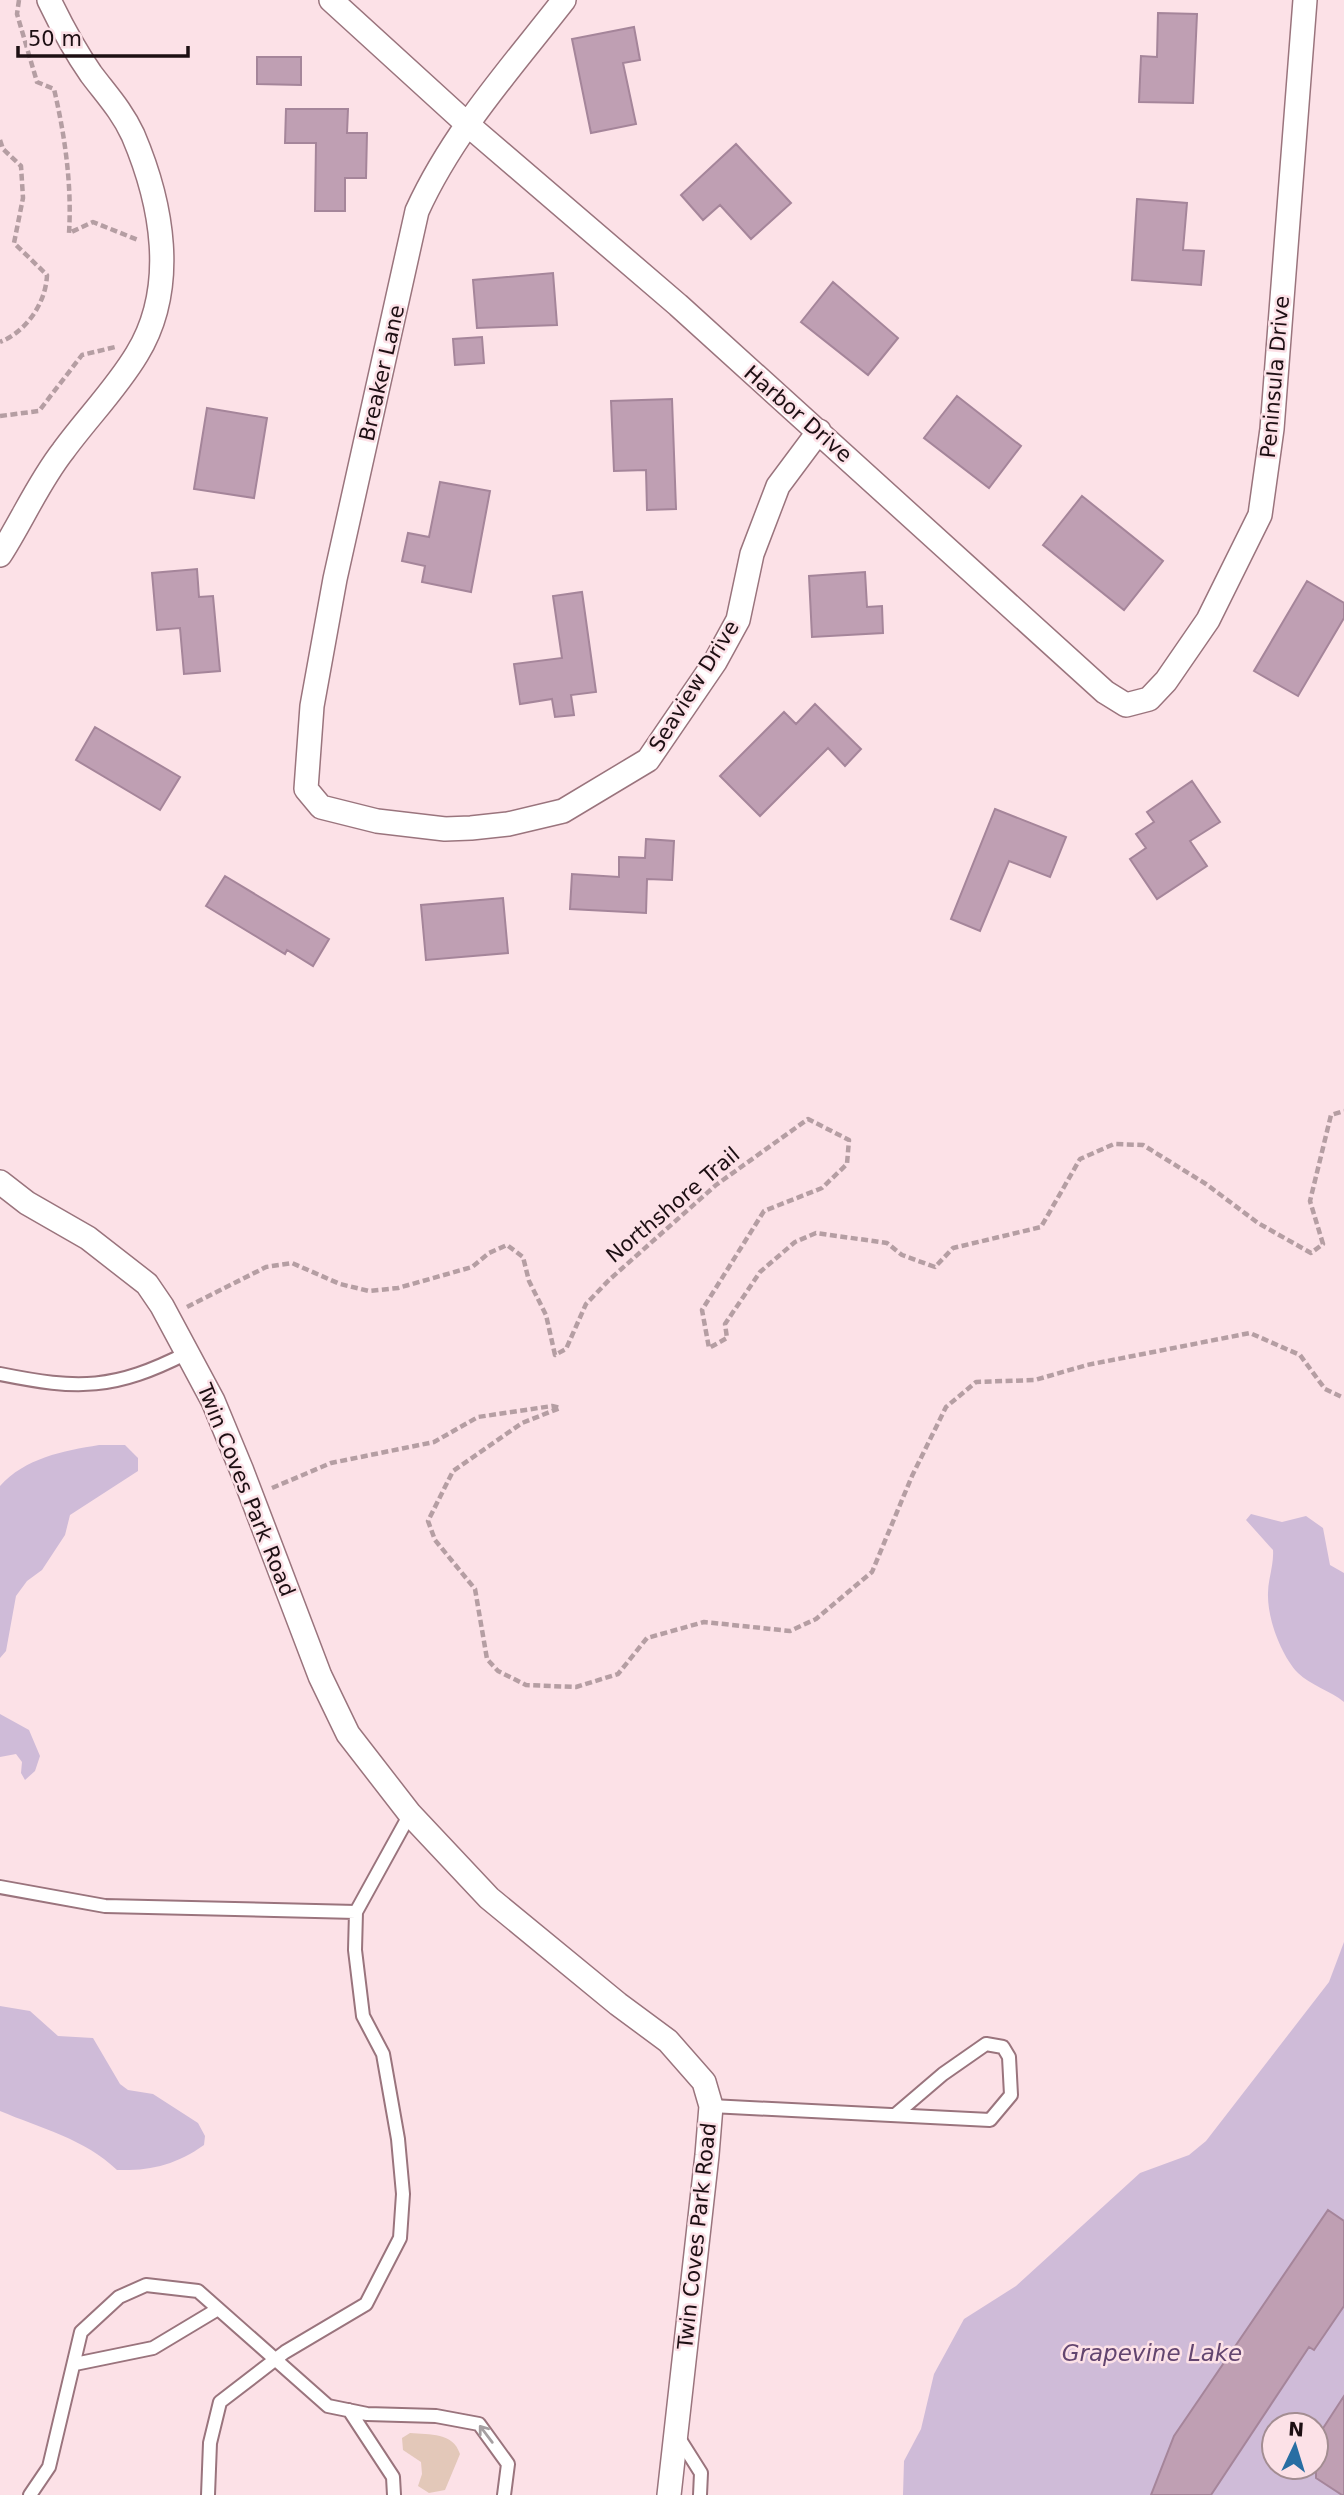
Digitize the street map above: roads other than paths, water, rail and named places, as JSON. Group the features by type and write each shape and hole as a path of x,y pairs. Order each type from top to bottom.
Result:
{"street":[{"path":"0,555 16,523 62,451 106,400 138,352 154,317 162,276 160,224 132,134 116,104 90,72 50,0"},
{"name":"Harbor Drive","path":"331,0 467,124 678,305 819,431 1105,692 1126,705"},
{"name":"Breaker Lane","path":"306,789 312,706 335,579 417,211 435,171 467,124 565,0"},
{"name":"Peninsula Drive","path":"1126,705 1149,699 1166,681 1208,620 1260,515 1272,429 1305,0"},
{"name":"Seaview Drive","path":"306,789 321,807 377,821 445,829 471,828 508,824 563,811 648,760 715,662 738,620 752,554 778,486 819,431"},
{"name":"Twin Coves Park Road","path":"0,1182 27,1203 88,1238 128,1266 147,1284 168,1317 213,1401 320,1676 348,1734 411,1814 489,1898 618,2004 668,2041 704,2082 711,2106 668,2495"}],"lane":[{"path":"0,1374 36,1381 97,1386 148,1373 187,1353"},
{"path":"208,2495 210,2443 220,2402 280,2356 366,2304 400,2238 403,2194 398,2139 383,2054 363,2016 358,1990 356,1912 411,1814"},
{"path":"0,1887 105,1906 356,1912"},
{"path":"711,2106 990,2120 1011,2095 1009,2057 1003,2047 986,2044 943,2074 895,2115"},
{"path":"30,2495 49,2467 81,2332 119,2297 146,2285 198,2291 280,2356 328,2406 367,2414 436,2416 479,2424 508,2464 504,2495"},
{"path":"75,2364 153,2348 218,2309"},
{"path":"349,2410 393,2477 394,2495"},
{"path":"675,2432 701,2473 700,2495"}],"water":[{"path":"99,1445 125,1445 138,1458 138,1471 70,1515 65,1535 42,1570 27,1581 16,1596 6,1651 0,1658 0,1486 10,1476 45,1457"},
{"path":"1251,1514 1282,1522 1306,1516 1323,1528 1330,1565 1344,1573 1344,1702 1298,1673 1281,1646 1268,1603 1273,1550 1246,1520"},
{"path":"0,1714 29,1730 40,1756 35,1771 25,1780 21,1773 22,1762 16,1754 0,1757"},
{"name":"Grapevine Lake","path":"1344,1942 1344,2495 903,2495 904,2461 921,2429 934,2374 964,2319 1016,2286 1140,2173 1189,2155 1206,2141 1329,1982"},
{"path":"0,2006 30,2011 58,2036 93,2038 120,2084 128,2090 153,2094 198,2123 205,2136 204,2145 162,2165 117,2170 76,2142 0,2111"}]}
